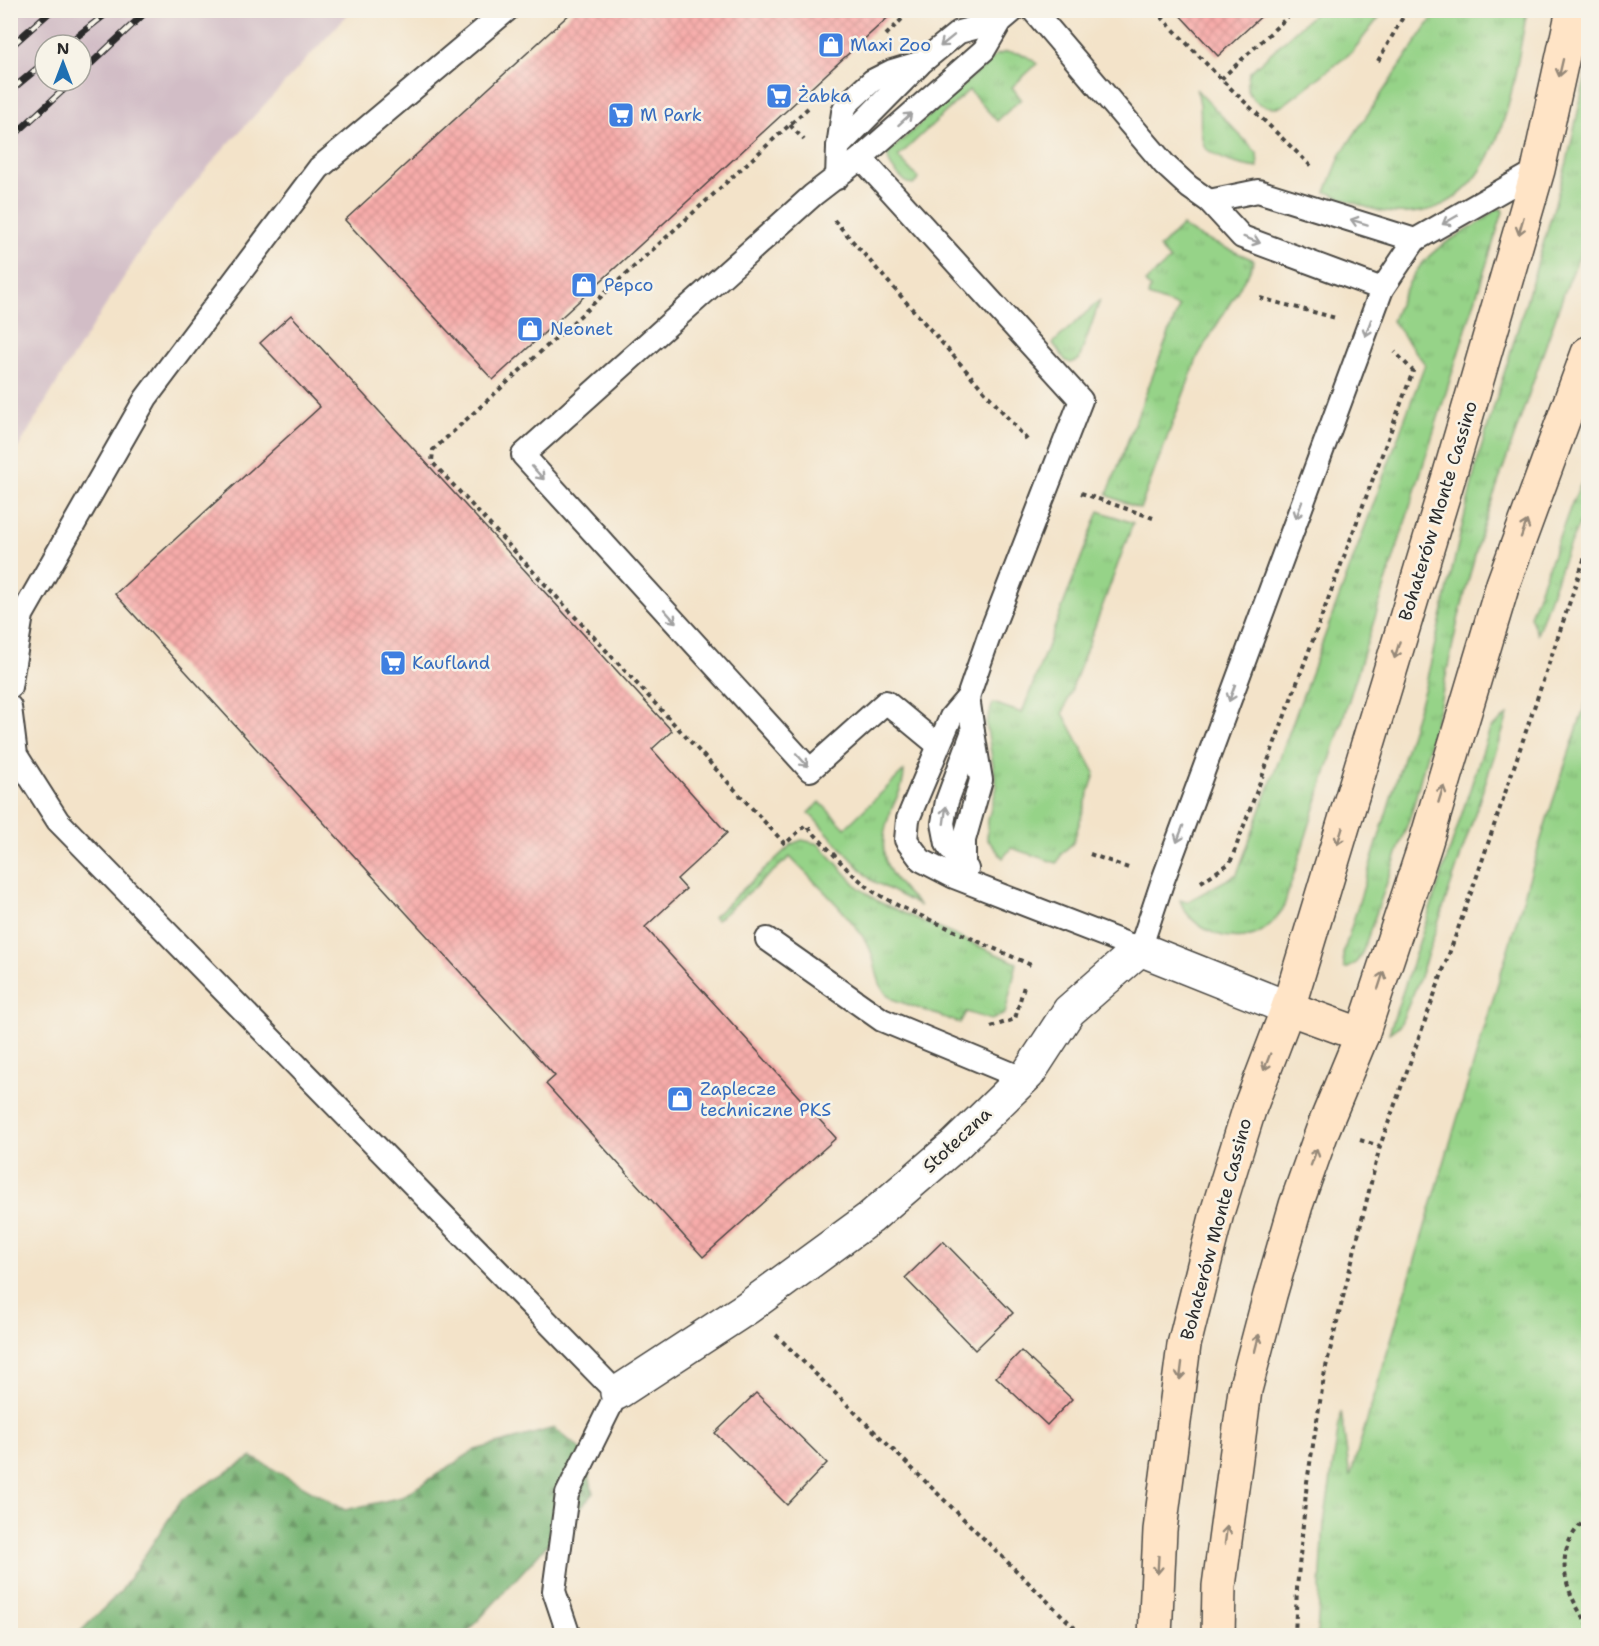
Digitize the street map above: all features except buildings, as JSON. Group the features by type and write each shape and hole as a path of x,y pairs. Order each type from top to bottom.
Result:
{"street":[{"name":"Bohaterów Monte Cassino","path":"1155,1635 1160,1530 1184,1345 1217,1213 1249,1110 1288,1008 1450,473 1538,170 1573,10"},
{"path":"1218,1635 1219,1586 1245,1390 1270,1295 1296,1205 1323,1129 1362,1035 1425,845 1503,584 1588,353"},
{"path":"1140,949 1362,1035"},
{"name":"Stołeczna","path":"617,1393 747,1308 870,1218 955,1145 1028,1074 1069,1011 1140,949"}],"lane":[{"path":"10,687 22,615 146,398 319,168 507,10"},
{"path":"1032,10 1165,165 1189,187 1209,201 1242,237 1382,289"},
{"path":"837,178 838,147 922,62 959,32 1007,16"},
{"path":"938,745 886,702 810,770 523,455 813,195 861,158 984,50 1007,16"},
{"path":"861,158 1081,400 988,639 968,697 951,717 908,819 906,840 921,860 954,877 1140,949 1163,880 1382,289 1415,240 1538,170"},
{"path":"1209,201 1258,191 1415,240"},
{"path":"968,697 973,732 947,801 943,823 947,844 964,867 987,889"},
{"path":"10,707 16,755 58,821 617,1393 567,1494 554,1591 569,1635"},
{"path":"767,939 882,1020 1022,1078"}],"path":[{"path":"885,35 911,10"},
{"path":"1155,10 1221,79 1311,166"},
{"path":"1221,79 1294,10"},
{"path":"1378,61 1407,10"},
{"path":"816,100 433,450 432,462 784,844 806,825 850,872 874,892 898,906 1031,965"},
{"path":"790,125 813,151 813,195 1054,471 1072,490 1153,518"},
{"path":"1295,1635 1306,1482 1323,1382 1380,1146 1481,865 1588,548"},
{"path":"947,1047 969,1021 992,1027 1015,1019 1024,986"},
{"path":"747,1308 1083,1635"},
{"path":"1588,1518 1578,1527 1564,1551 1567,1586 1588,1624"}],"shaded area":[{"path":"11,10 351,11 220,153 151,235 67,366 11,460"}],"green space":[{"path":"1317,11 1384,11 1352,52 1282,106 1259,104 1254,100 1248,88 1250,72"},
{"path":"1437,11 1527,11 1507,109 1496,142 1480,171 1459,195 1431,209 1387,212 1326,192 1341,154"},
{"path":"1006,52 1023,55 1037,64 1012,87 1021,99 997,121 969,90 898,157 919,179 914,184 907,183 890,165 889,152 996,55"},
{"path":"1588,66 1588,235 1564,293 1481,532 1412,811 1363,951 1356,963 1344,968 1343,954 1425,687 1477,462 1567,162"},
{"path":"1196,89 1257,153 1258,168 1230,162 1205,148"},
{"path":"1496,209 1502,209 1503,212 1283,909 1270,925 1248,937 1236,938 1213,933 1193,920 1185,911 1180,900 1187,902 1237,874 1425,364 1392,321 1402,297 1420,266 1438,248 1480,222"},
{"path":"1182,226 1198,236 1254,260 1198,356 1140,509 1107,495 1179,307 1148,296 1150,288 1145,282 1170,260 1159,248"},
{"path":"1100,300 1079,360 1071,363 1066,361 1053,343"},
{"path":"1588,469 1588,504 1566,553 1537,634 1530,616 1572,503"},
{"path":"1099,511 1133,523 1063,713 1095,773 1073,843 1062,853 1057,863 1011,848 1003,858 987,839 988,819 997,787 986,723 993,703 1022,713"},
{"path":"1588,696 1588,1635 1317,1635 1324,1524 1341,1411 1350,1477 1547,819"},
{"path":"1508,715 1419,980 1400,1025 1389,1033 1490,729"},
{"path":"904,771 901,787 886,827 883,841 884,853 892,875 920,906 871,880 809,813 820,802 845,828"},
{"path":"802,840 819,844 858,887 879,902 1017,963 1005,1014 991,1020 966,1012 960,1023 892,999 882,988 871,952 861,934 832,899 790,857 717,920 713,917 792,844"},
{"path":"554,1428 585,1453 593,1494 465,1635 76,1636 121,1591 182,1499 252,1457 345,1510 402,1497 475,1450"}],"railway":[{"path":"10,47 52,10"},
{"path":"81,33 111,10"},
{"path":"93,62 148,10"},
{"path":"10,91 33,72"},
{"path":"10,139 60,93"}],"place":[{"name":"Maxi Zoo","path":"831,45"},
{"name":"Żabka","path":"779,96"},
{"name":"M Park","path":"621,115"},
{"name":"Pepco","path":"584,285"},
{"name":"Neonet","path":"530,329"},
{"name":"Kaufland","path":"393,663"},
{"name":"Zaplecze techniczne PKS","path":"680,1099"}]}
